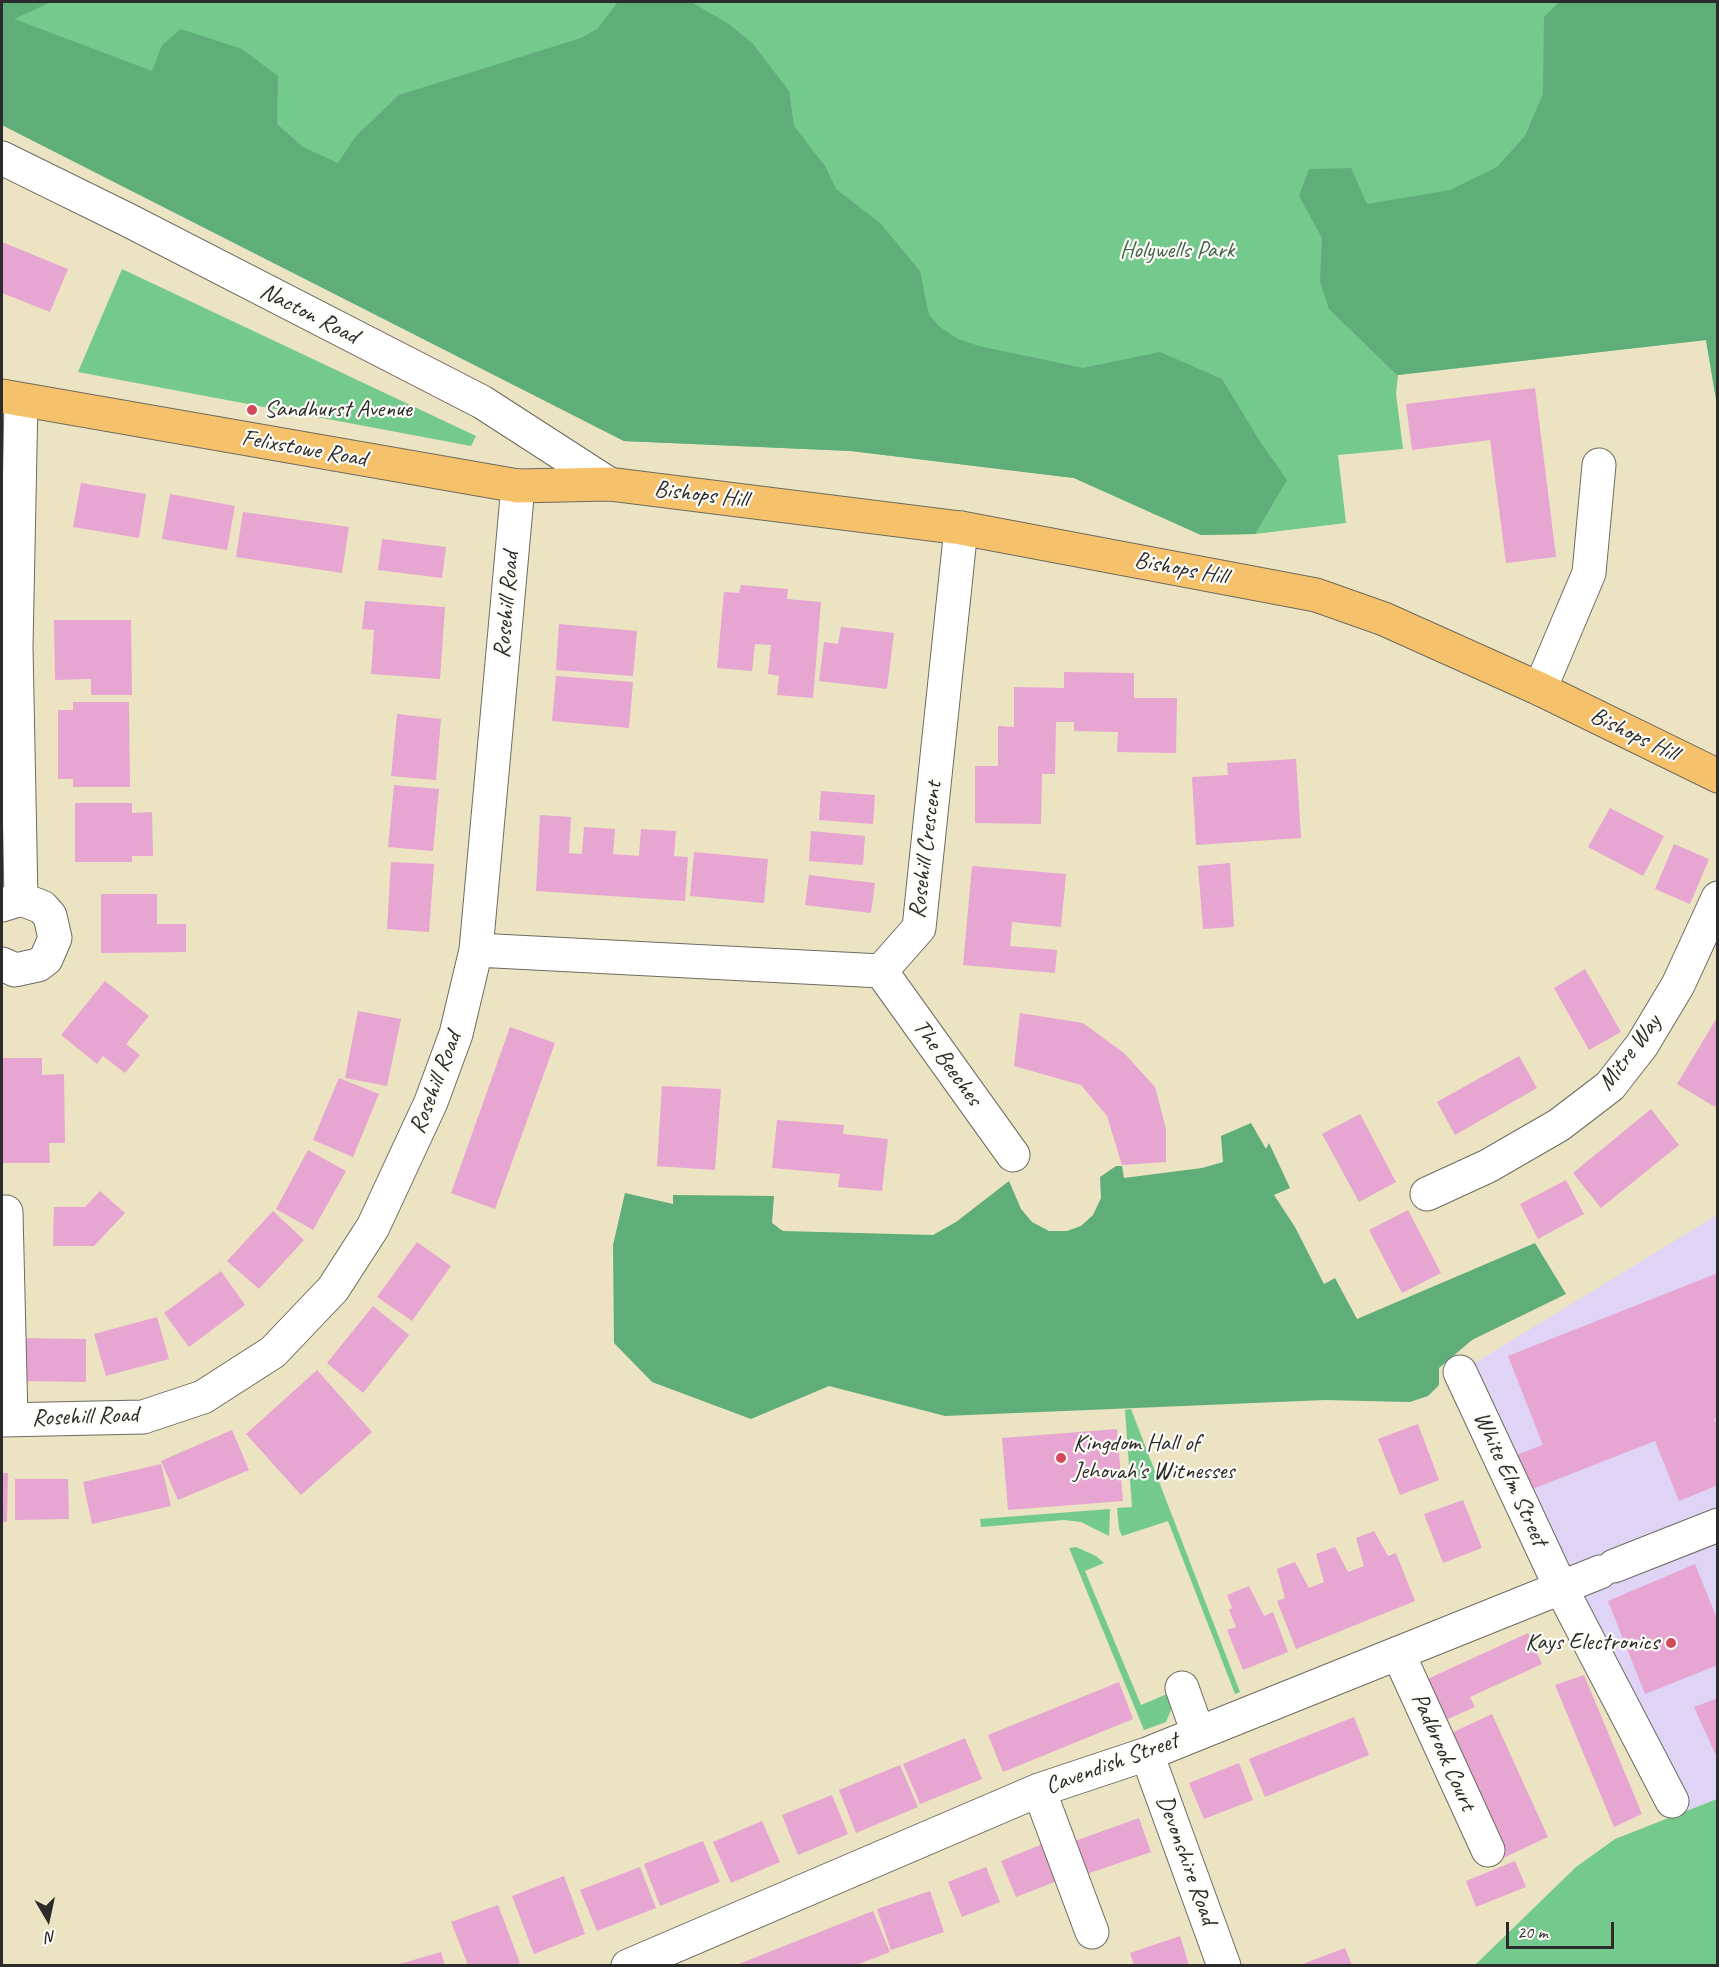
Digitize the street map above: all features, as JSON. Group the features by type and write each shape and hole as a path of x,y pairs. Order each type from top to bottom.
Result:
{"main road":[{"name":"Felixstowe Road","path":"11,398 518,486 609,484"},
{"name":"Bishops Hill","path":"609,484 961,528 1316,595 1384,619 1540,689 1718,776"}],"street":[{"name":"Nacton Road","path":"2,158 128,220 482,402 609,484"},
{"path":"2,964 15,970 27,970 46,959 56,938 50,915 32,901 11,902 16,647 11,398"},
{"path":"1540,689 1589,573 1599,465"},
{"name":"Rosehill Road","path":"6,1420 143,1417 203,1397 273,1352 333,1289 373,1227 426,1112 453,1044 476,950 518,486"},
{"name":"Rosehill Crescent","path":"880,971 919,928 961,528"},
{"name":"Mitre Way","path":"1427,1194 1488,1166 1559,1125 1610,1086 1642,1045 1678,984 1718,898"},
{"path":"476,950 880,971"},
{"name":"The Beeches","path":"880,971 1013,1155"},
{"path":"6,1212 6,1420"},
{"name":"White Elm Street","path":"1460,1372 1560,1586 1672,1801"},
{"name":"Cavendish Street","path":"628,1965 1039,1790 1147,1754 1560,1586 1718,1525"},
{"name":"Padbrook Court","path":"1398,1653 1488,1850"},
{"path":"1182,1688 1198,1733"},
{"name":"Devonshire Road","path":"1147,1754 1224,1965"},
{"path":"1039,1790 1092,1932"}],"shaded area":[{"path":"1717,1215 1717,1799 1678,1814 1460,1372"}],"green space":[{"name":"Holywells Park","path":"2,2 1717,2 1717,405 1706,340 1398,375 1396,394 1403,449 1338,455 1346,523 1255,534 1201,535 1074,478 851,451 624,441 2,125"},
{"path":"2,2 51,2 14,19 152,71 162,45 181,29 242,49 278,76 277,124 303,147 338,163 355,137 399,95 581,38 597,29 618,2 691,2 729,24 753,44 789,91 794,126 825,166 836,189 881,224 920,271 929,315 940,327 958,339 979,346 1083,368 1160,352 1222,379 1259,440 1287,480 1255,534 1201,535 1074,478 851,451 624,441 2,125"},
{"path":"1559,2 1717,2 1717,405 1706,340 1397,375 1329,309 1320,281 1322,238 1299,196 1309,169 1351,168 1367,204 1450,190 1497,167 1525,136 1543,94 1544,17"},
{"path":"122,269 476,436 471,446 78,372"},
{"path":"1251,1123 1266,1149 1269,1143 1290,1188 1274,1195 1295,1227 1324,1284 1335,1278 1357,1319 1535,1243 1566,1294 1472,1340 1439,1368 1439,1385 1428,1396 1410,1402 1325,1400 945,1416 829,1386 751,1419 652,1382 614,1343 613,1245 625,1193 673,1204 673,1195 774,1196 772,1223 783,1231 933,1235 956,1222 1009,1181 1021,1209 1032,1222 1049,1231 1067,1231 1081,1226 1093,1215 1101,1198 1100,1177 1116,1166 1122,1166 1124,1178 1202,1168 1223,1162 1221,1136"},
{"path":"1131,1409 1240,1692 1235,1694 1168,1521 1122,1536 1119,1529 1117,1508 1132,1507 1125,1410"},
{"path":"1110,1509 1109,1536 1081,1522 1064,1520 981,1527 980,1519"},
{"path":"1076,1547 1096,1556 1104,1563 1085,1571 1141,1705 1174,1691 1176,1698 1166,1722 1144,1730 1069,1548"},
{"path":"1717,1799 1717,1965 1474,1966 1576,1867 1615,1839"}],"building":[{"path":"2,242 68,269 50,312 2,293"},
{"path":"1535,388 1556,557 1506,563 1490,440 1412,450 1406,404"},
{"path":"81,483 146,494 139,538 73,527"},
{"path":"170,494 235,506 227,550 162,539"},
{"path":"243,512 349,527 342,573 236,557"},
{"path":"382,539 446,547 442,578 378,570"},
{"path":"741,585 788,589 787,599 821,602 813,698 777,695 779,676 768,674 771,645 755,644 752,671 717,668 724,592 739,593"},
{"path":"365,601 445,607 440,679 371,674 374,630 362,629"},
{"path":"54,620 131,620 132,695 91,695 91,679 55,680"},
{"path":"559,624 637,631 633,676 556,670"},
{"path":"841,627 894,633 887,689 819,681 824,642 838,644"},
{"path":"1064,672 1134,673 1134,698 1177,698 1176,753 1117,752 1118,732 1074,731 1074,722 1056,722 1055,774 1042,774 1041,824 975,823 975,766 998,766 998,726 1014,727 1014,687 1064,688"},
{"path":"556,676 633,682 629,728 552,721"},
{"path":"73,702 129,702 130,787 73,787 73,779 58,779 58,710 73,710"},
{"path":"397,714 441,719 436,780 391,776"},
{"path":"1296,759 1301,838 1196,845 1192,777 1228,775 1227,763"},
{"path":"394,785 439,789 433,851 388,847"},
{"path":"821,791 875,795 873,824 819,820"},
{"path":"75,803 132,803 132,813 152,812 153,856 132,856 132,862 75,862"},
{"path":"1610,808 1664,836 1643,876 1588,847"},
{"path":"540,815 571,817 569,853 582,854 584,827 615,829 613,854 639,856 641,829 676,831 674,856 688,857 685,901 536,891"},
{"path":"811,831 865,836 863,865 809,861"},
{"path":"1674,844 1709,859 1690,904 1655,889"},
{"path":"694,852 768,859 764,903 690,896"},
{"path":"391,862 434,864 429,932 387,929"},
{"path":"1230,863 1234,927 1203,929 1198,866"},
{"path":"972,866 1066,874 1061,927 1012,922 1010,946 1057,950 1055,973 963,965"},
{"path":"809,875 875,883 871,913 805,905"},
{"path":"101,894 157,894 157,924 186,924 186,952 101,953"},
{"path":"1585,969 1621,1032 1589,1050 1554,988"},
{"path":"105,981 149,1016 126,1044 140,1055 125,1073 103,1056 97,1064 61,1035"},
{"path":"358,1011 401,1019 387,1086 345,1078"},
{"path":"1020,1013 1083,1023 1124,1053 1155,1087 1166,1129 1166,1162 1122,1165 1107,1116 1081,1085 1014,1066"},
{"path":"1718,1016 1718,1103 1715,1107 1677,1084"},
{"path":"510,1027 555,1043 495,1209 451,1193"},
{"path":"1519,1056 1537,1088 1455,1135 1437,1102"},
{"path":"2,1058 42,1058 42,1075 64,1074 65,1143 49,1143 50,1163 2,1163"},
{"path":"339,1078 379,1094 353,1157 313,1140"},
{"path":"662,1086 721,1089 715,1170 657,1166"},
{"path":"1651,1109 1679,1145 1601,1208 1573,1173"},
{"path":"1360,1114 1396,1182 1359,1202 1322,1134"},
{"path":"777,1120 844,1125 843,1134 888,1139 882,1191 838,1187 840,1174 772,1168"},
{"path":"308,1150 346,1171 313,1230 276,1209"},
{"path":"1566,1180 1584,1214 1538,1239 1520,1204"},
{"path":"100,1191 125,1213 94,1246 53,1246 54,1207 85,1207"},
{"path":"1408,1210 1441,1273 1402,1293 1369,1230"},
{"path":"273,1211 304,1240 259,1289 227,1261"},
{"path":"417,1242 451,1266 412,1321 377,1297"},
{"path":"221,1271 245,1305 189,1347 164,1313"},
{"path":"1718,1273 1718,1418 1714,1419 1718,1427 1718,1485 1679,1501 1655,1441 1530,1490 1516,1455 1543,1445 1508,1356"},
{"path":"373,1306 409,1335 363,1393 327,1363"},
{"path":"157,1317 169,1359 106,1376 94,1334"},
{"path":"21,1338 86,1339 86,1382 20,1381"},
{"path":"317,1370 372,1432 301,1495 246,1434"},
{"path":"1418,1424 1439,1480 1400,1495 1378,1439"},
{"name":"Kingdom Hall of Jehovah's Witnesses","path":"1117,1429 1123,1501 1008,1510 1002,1438"},
{"path":"232,1430 249,1470 178,1500 161,1461"},
{"path":"161,1464 171,1506 92,1524 83,1482"},
{"path":"2,1473 8,1473 7,1522 2,1522"},
{"path":"15,1479 68,1479 69,1519 15,1520"},
{"path":"1463,1500 1482,1548 1443,1563 1424,1514"},
{"path":"1374,1531 1388,1556 1396,1553 1415,1601 1296,1649 1277,1601 1285,1598 1277,1569 1295,1562 1309,1588 1324,1582 1316,1554 1335,1547 1348,1572 1364,1566 1356,1538"},
{"name":"Kays Electronics","path":"1695,1564 1718,1621 1718,1665 1645,1694 1608,1601"},
{"path":"1249,1586 1264,1616 1273,1612 1288,1652 1243,1670 1227,1630 1236,1627 1229,1610 1232,1608 1227,1595"},
{"path":"1528,1633 1542,1664 1470,1697 1475,1707 1441,1722 1423,1681"},
{"path":"1584,1675 1642,1814 1614,1827 1555,1685"},
{"path":"1119,1682 1133,1719 1003,1772 988,1735"},
{"path":"1718,1698 1718,1760 1694,1707"},
{"path":"1492,1714 1548,1837 1503,1858 1447,1735"},
{"path":"1354,1717 1369,1755 1265,1797 1249,1759"},
{"path":"965,1738 982,1779 920,1804 903,1764"},
{"path":"1239,1763 1253,1800 1204,1819 1189,1783"},
{"path":"900,1765 918,1807 856,1833 839,1790"},
{"path":"832,1795 848,1834 798,1855 782,1815"},
{"path":"1139,1818 1151,1852 1084,1875 1072,1842"},
{"path":"762,1821 780,1862 731,1883 713,1842"},
{"path":"703,1841 720,1882 660,1906 644,1864"},
{"path":"1050,1841 1065,1878 1016,1897 1001,1861"},
{"path":"1515,1861 1526,1887 1476,1907 1466,1881"},
{"path":"640,1867 656,1908 597,1931 580,1890"},
{"path":"986,1867 1000,1902 962,1917 948,1882"},
{"path":"564,1876 585,1934 534,1954 512,1896"},
{"path":"930,1891 944,1932 891,1950 877,1909"},
{"path":"498,1905 520,1963 468,1965 451,1922"},
{"path":"873,1911 890,1952 856,1965 736,1965"},
{"path":"1180,1936 1189,1965 1134,1965 1130,1953"},
{"path":"1345,1948 1352,1965 1300,1965"},
{"path":"441,1952 445,1965 396,1965"}],"place":[{"name":"Sandhurst Avenue","path":"252,410"},
{"name":"Kingdom Hall of Jehovah's Witnesses","path":"1061,1458"},
{"name":"Kays Electronics","path":"1671,1643"}]}
